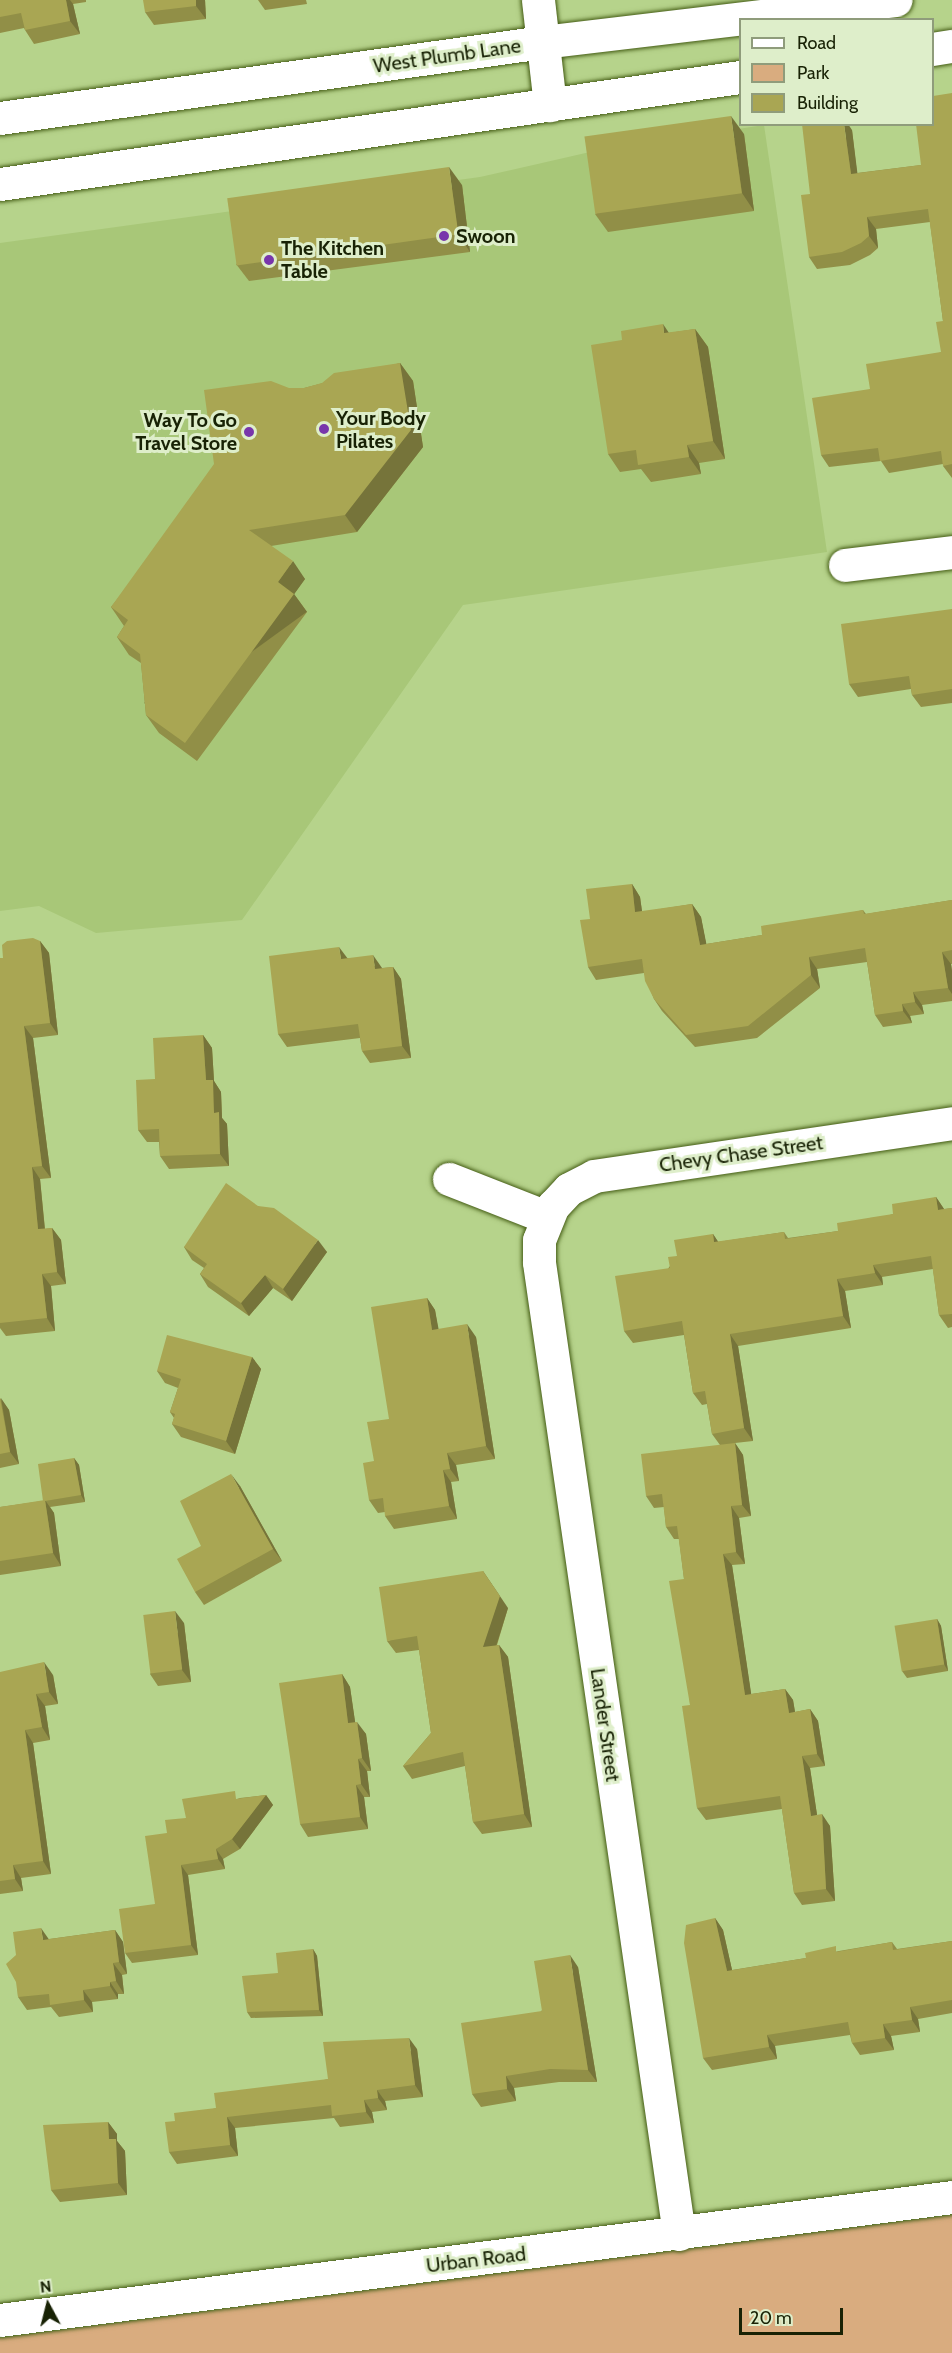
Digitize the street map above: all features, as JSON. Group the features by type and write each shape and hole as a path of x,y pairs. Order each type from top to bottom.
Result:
{"street":[{"path":"538,0 550,105"},
{"name":"West Plumb Lane","path":"745,18 896,0"},
{"name":"West Plumb Lane","path":"0,118 543,42 739,19"},
{"path":"934,49 952,46"},
{"path":"0,184 739,77"},
{"path":"845,565 952,552"},
{"name":"Chevy Chase Street","path":"546,1217 569,1189 594,1176 952,1123"},
{"path":"448,1179 546,1217"},
{"name":"Lander Street","path":"546,1217 539,1240 539,1263 679,2234"},
{"name":"Urban Road","path":"0,2320 952,2197"}],"shaded area":[{"path":"764,126 827,552 463,605 242,920 96,933 39,906 0,911 0,243 480,177 590,152"}],"green space":[{"path":"952,2215 952,2353 0,2353 0,2338"}],"building":[{"path":"0,0 66,0 70,21 25,30 21,13 0,17"},
{"path":"143,0 196,0 196,6 145,12"},
{"path":"952,93 952,464 943,466 941,451 880,461 878,448 821,455 812,398 870,389 866,364 941,352 936,322 943,321 928,209 867,217 869,236 861,243 842,252 809,257 801,195 810,194 802,126 844,126 851,174 921,165 916,126 934,126 934,96"},
{"path":"731,116 742,193 595,214 584,137"},
{"path":"449,167 458,234 237,266 227,198"},
{"path":"663,324 664,333 695,329 713,441 687,445 689,457 638,465 636,450 608,454 591,345 622,340 621,331"},
{"path":"400,363 411,430 345,515 249,530 293,561 278,582 294,594 185,743 146,715 140,654 117,637 128,620 111,607 214,464 204,390 271,381 289,388 304,388 322,383 334,373"},
{"path":"952,609 952,689 912,695 909,676 849,684 841,624"},
{"path":"632,884 635,912 692,904 700,945 762,935 761,926 863,910 864,914 952,900 952,950 942,952 948,988 913,992 915,1002 902,1004 903,1011 875,1015 865,948 809,957 811,975 748,1026 686,1035 654,999 645,981 642,959 588,967 580,920 590,919 586,889"},
{"path":"33,938 40,941 50,1023 24,1026 42,1166 32,1167 38,1229 52,1228 57,1272 42,1274 47,1318 0,1323 0,958 3,958 2,945 7,941"},
{"path":"339,947 341,959 373,955 375,969 393,967 402,1046 362,1051 358,1024 278,1034 269,956"},
{"path":"203,1035 206,1080 213,1080 214,1113 219,1112 220,1154 160,1156 159,1129 138,1130 136,1080 155,1079 153,1038"},
{"path":"226,1183 258,1206 274,1208 318,1240 283,1289 265,1275 241,1303 200,1274 207,1264 184,1247"},
{"path":"936,1197 938,1210 952,1208 952,1314 939,1315 931,1256 873,1265 875,1273 837,1279 843,1316 730,1334 744,1428 712,1434 705,1391 693,1393 682,1321 624,1331 615,1276 670,1268 668,1257 677,1256 674,1240 713,1234 714,1242 784,1232 785,1239 838,1231 837,1223 893,1214 892,1204"},
{"path":"427,1298 432,1330 467,1324 486,1446 447,1453 450,1469 443,1470 449,1506 385,1516 383,1498 369,1500 363,1463 374,1461 367,1422 389,1419 371,1307"},
{"path":"167,1335 252,1357 226,1441 172,1424 175,1414 170,1412 181,1379 157,1371"},
{"path":"0,1398 10,1452 0,1454"},
{"path":"735,1443 742,1505 731,1506 736,1552 723,1554 745,1695 785,1689 789,1713 810,1709 817,1754 802,1756 811,1816 822,1814 826,1889 794,1893 780,1796 697,1808 682,1706 690,1705 669,1581 684,1579 677,1526 666,1527 662,1494 646,1496 641,1454"},
{"path":"74,1458 81,1495 43,1501 38,1464"},
{"path":"231,1474 273,1549 195,1592 177,1559 201,1546 180,1501"},
{"path":"45,1500 53,1553 0,1561 0,1507"},
{"path":"483,1571 500,1596 483,1647 499,1645 524,1814 473,1822 463,1752 403,1766 431,1733 417,1636 387,1641 379,1587"},
{"path":"175,1611 182,1670 150,1673 143,1615"},
{"path":"937,1619 944,1664 902,1671 895,1626"},
{"path":"44,1662 49,1692 36,1694 42,1727 25,1730 43,1861 13,1865 15,1879 0,1881 0,1672"},
{"path":"342,1674 348,1723 357,1722 362,1758 358,1759 361,1784 356,1785 360,1817 300,1824 279,1683"},
{"path":"235,1791 236,1799 266,1795 232,1839 216,1849 218,1859 181,1865 191,1945 125,1953 119,1909 155,1904 145,1836 167,1833 165,1820 186,1818 182,1799"},
{"path":"715,1918 727,1971 806,1958 805,1953 836,1946 836,1952 892,1942 893,1950 952,1941 952,2000 910,2007 912,2020 883,2024 885,2038 852,2043 848,2022 767,2035 769,2047 703,2058 684,1943 686,1925"},
{"path":"41,1928 43,1940 115,1930 119,1962 113,1963 116,1981 110,1982 110,1986 83,1990 84,2000 50,2005 49,1994 18,1997 16,1982 6,1964 16,1955 13,1932"},
{"path":"313,1949 319,2010 247,2012 242,1976 278,1973 276,1953"},
{"path":"570,1955 588,2070 550,2069 506,2076 507,2089 472,2094 461,2023 542,2011 534,1961"},
{"path":"409,2038 415,2085 377,2090 378,2098 364,2100 366,2112 332,2116 331,2105 227,2117 230,2145 169,2152 165,2122 175,2121 174,2113 216,2108 214,2093 328,2079 323,2042"},
{"path":"108,2122 109,2139 116,2139 118,2183 51,2190 43,2125"}],"place":[{"name":"Swoon","path":"444,236"},
{"name":"The Kitchen Table","path":"269,260"},
{"name":"Your Body Pilates","path":"324,429"},
{"name":"Way To Go Travel Store","path":"249,432"}]}
